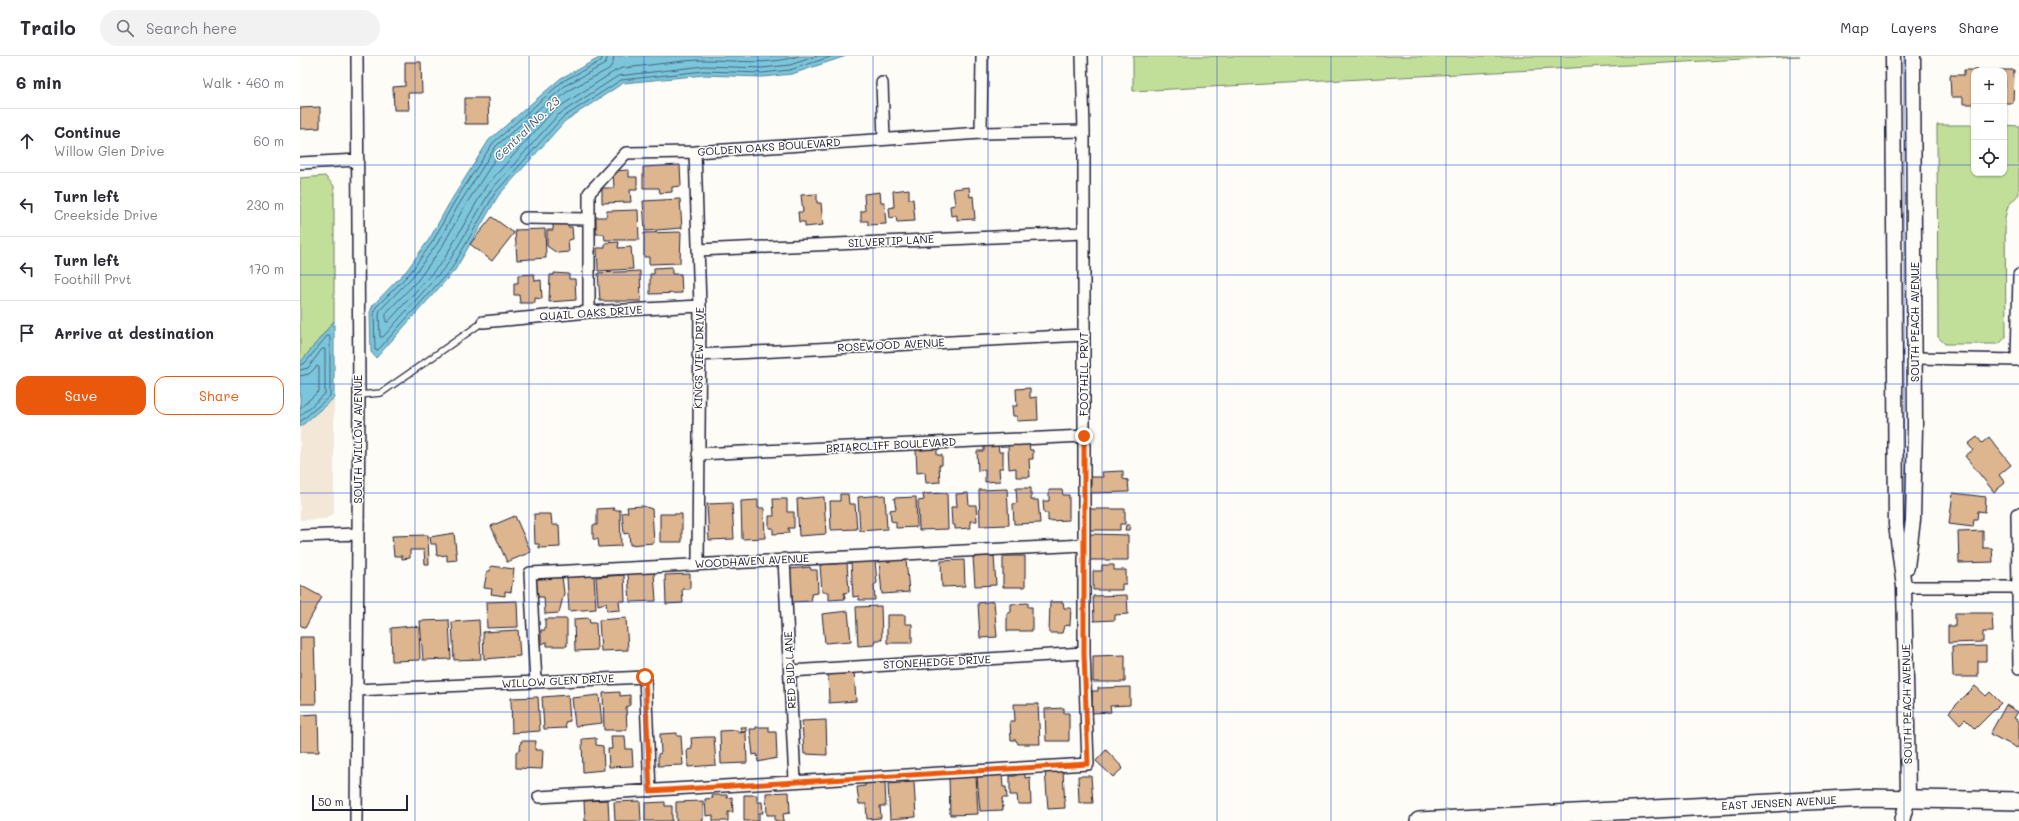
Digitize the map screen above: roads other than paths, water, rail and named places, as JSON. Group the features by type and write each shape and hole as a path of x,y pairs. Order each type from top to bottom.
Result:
{"main road":[{"name":"EAST JENSEN AVENUE","path":"1419,821 1517,818 1859,798 2019,801"}],"street":[{"name":"SOUTH WILLOW AVENUE","path":"356,821 359,395 357,56"},
{"path":"981,133 982,56"},
{"name":"FOOTHILL PRVT","path":"796,781 1088,764 1084,653 1084,131 1082,56"},
{"name":"SOUTH PEACH AVENUE","path":"1893,56 1896,525 1904,587 1908,798 1902,821"},
{"name":"SOUTH PEACH AVENUE","path":"1904,587 1913,520 1915,358 1913,56"},
{"path":"882,83 884,138"},
{"name":"GOLDEN OAKS BOULEVARD","path":"589,312 589,193 626,153 695,152 884,138 981,133 1084,131"},
{"name":"KINGS VIEW DRIVE","path":"695,152 700,306 698,355 698,564"},
{"path":"300,163 358,160"},
{"path":"525,218 589,219"},
{"name":"SILVERTIP LANE","path":"698,250 1083,232"},
{"path":"1915,358 2018,360 2019,275"},
{"name":"QUAIL OAKS DRIVE","path":"483,322 589,312 700,306"},
{"name":"ROSEWOOD AVENUE","path":"698,355 1084,335"},
{"name":"BRIARCLIFF BOULEVARD","path":"698,454 1084,436"},
{"path":"2018,514 2017,587 2019,668"},
{"path":"300,536 358,534"},
{"name":"WOODHAVEN AVENUE","path":"536,682 530,572 1084,545"},
{"name":"RED BUD LANE","path":"784,559 796,781"},
{"path":"1904,587 2017,587"},
{"name":"STONEHEDGE DRIVE","path":"790,671 1084,653"},
{"name":"WILLOW GLEN DRIVE","path":"356,690 645,677 650,791"},
{"path":"539,797 796,781"}],"lane":[{"path":"359,395 380,393 483,322"}],"water":[{"name":"Central No. 23","path":"603,56 846,56 792,74 762,77 704,75 623,83 565,121 498,196 455,270 376,358 371,352 370,312 373,305 407,270 430,238 450,202 489,140 561,78"},
{"path":"334,321 334,398 300,427 300,363"}]}
